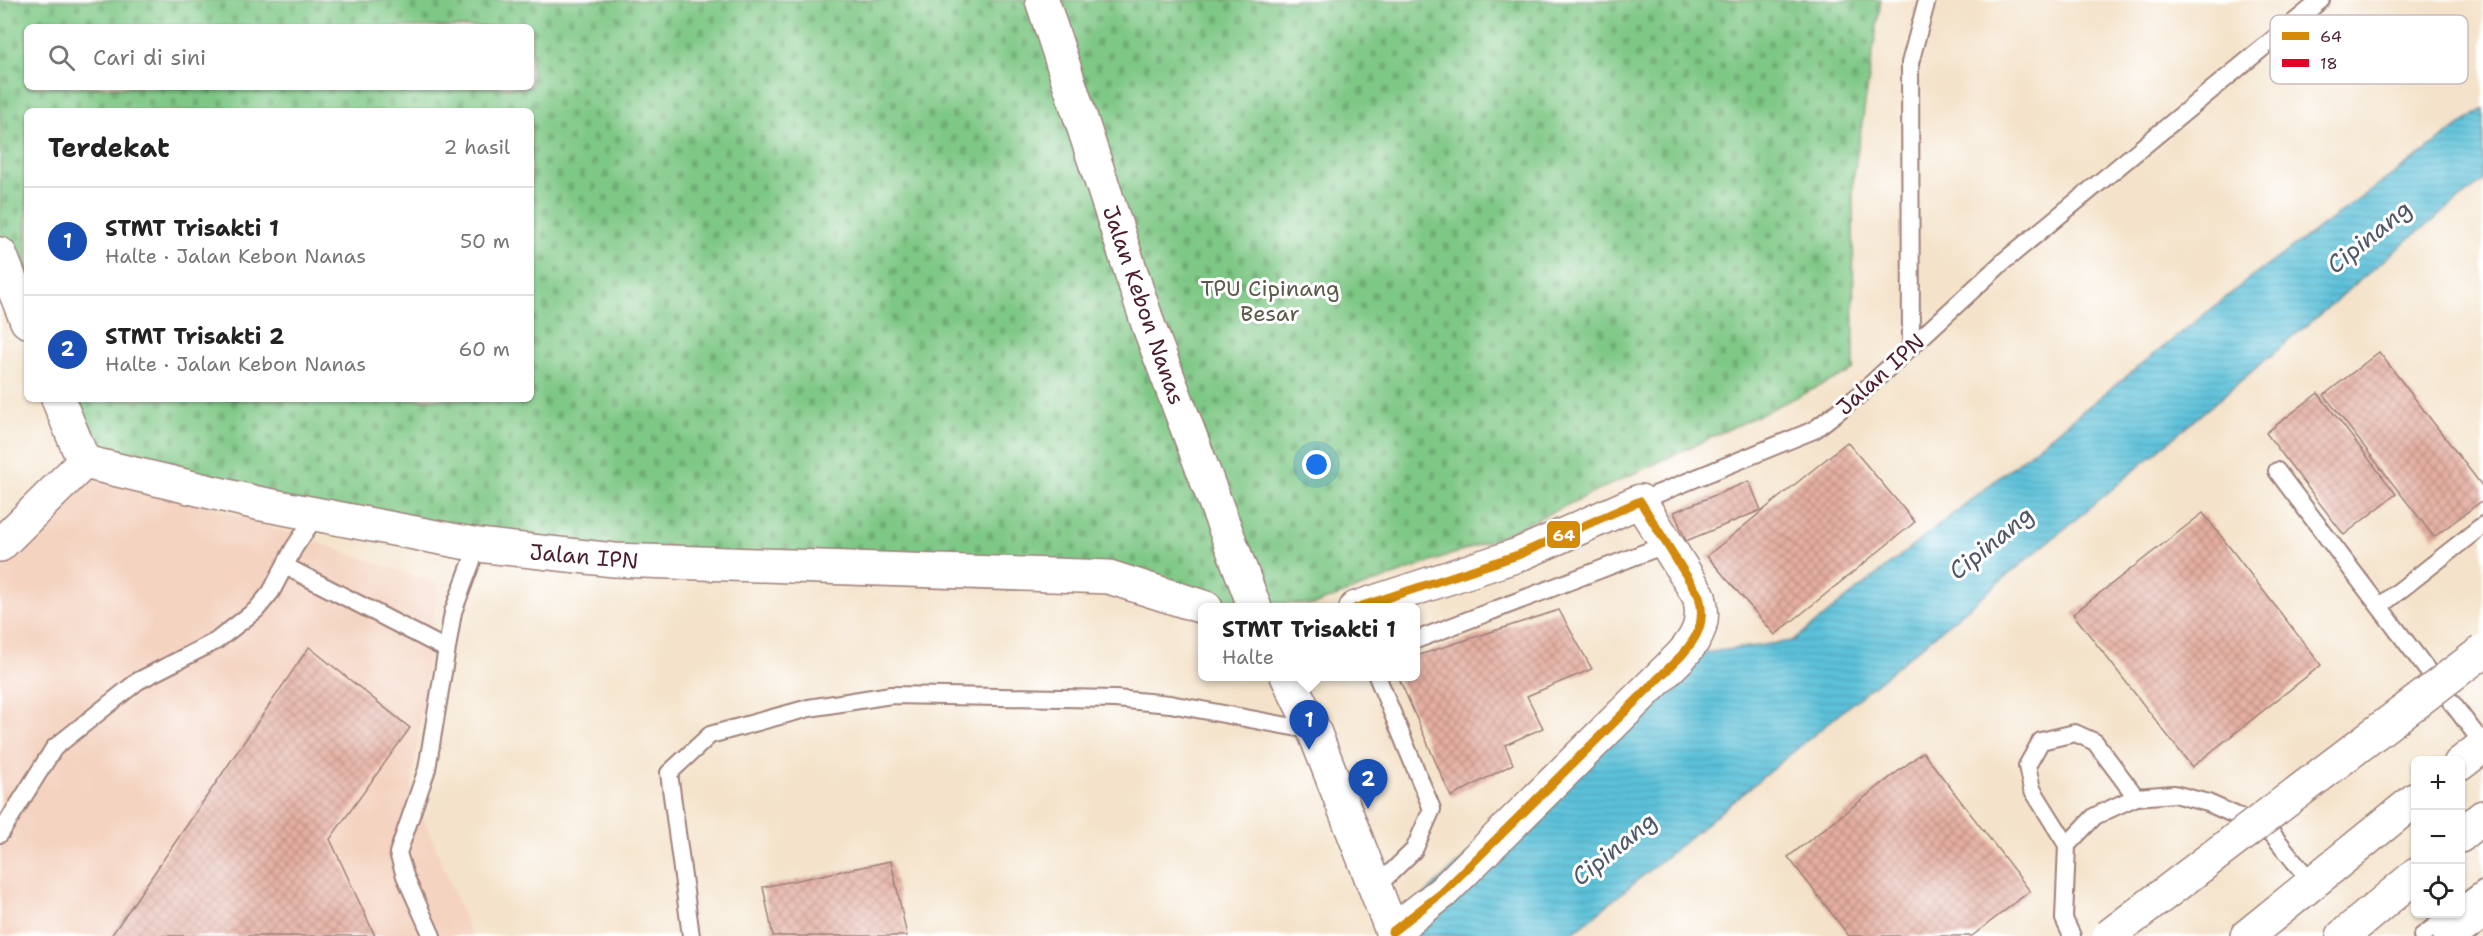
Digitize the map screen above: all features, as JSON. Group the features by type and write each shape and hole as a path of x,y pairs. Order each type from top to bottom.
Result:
{"main road":[{"name":"Jalan Kebon Nanas","path":"1042,0 1149,327 1253,603"},
{"path":"0,254 24,314"},
{"path":"0,545 84,462 59,402"},
{"name":"Jalan IPN","path":"84,462 257,503 478,545 614,560 1109,577 1198,605"},
{"path":"1289,681 1314,731 1393,934 1443,891 1694,641 1702,624 1703,610 1699,596 1641,501"},
{"name":"Jalan IPN","path":"1371,603 1518,555 1641,501"},
{"path":"2109,936 2483,651"},
{"path":"2465,760 2483,745"},
{"path":"2247,936 2411,802"},
{"path":"2465,832 2483,817"},
{"path":"2465,857 2483,844"},
{"path":"2343,936 2411,877"},
{"path":"2358,936 2411,898"},
{"path":"2451,936 2483,912"}],"lane":[{"path":"1911,347 1910,63 1927,0"},
{"name":"Jalan IPN","path":"2303,15 2321,0"},
{"name":"Jalan IPN","path":"1641,501 1815,430 1858,396 2004,261 2270,42"},
{"path":"2277,471 2483,745"},
{"path":"0,834 54,748 138,681 216,641 256,610 271,592 317,514"},
{"path":"2380,606 2483,525"},
{"path":"1420,638 1667,544"},
{"path":"432,936 405,876 398,853 427,769 453,612 478,545"},
{"path":"285,566 446,649"},
{"path":"1376,887 1414,850 1431,808 1379,681"},
{"path":"691,936 669,773 710,735 809,708 891,695 1114,699 1170,704 1314,731"},
{"path":"2072,936 2064,919 2067,844 2032,789 2027,766 2041,741 2075,734 2096,742 2136,797"},
{"path":"2067,844 2095,816 2136,797 2174,794 2208,803 2269,830 2311,882"},
{"path":"2465,902 2483,889"},
{"path":"2422,936 2446,918"}],"shaded area":[{"path":"84,462 438,584 412,788 471,936 0,936 0,546"}],"green space":[{"name":"TPU Cipinang Besar","path":"0,0 1881,0 1853,181 1854,370 1497,538 1318,603 1285,603 478,545 84,462 59,402 534,402 534,108 24,108 24,313 0,252"}],"water":[{"name":"Cipinang","path":"2483,109 2483,181 2409,239 2116,486 1583,925 1566,936 1380,936 1681,656 1793,641 2249,279"}],"building":[{"path":"2379,352 2483,487 2483,500 2434,537 2324,395"},
{"path":"2318,393 2396,494 2344,535 2266,433"},
{"path":"1847,442 1915,522 1775,635 1707,556"},
{"path":"1749,481 1761,510 1686,541 1674,512"},
{"path":"2203,513 2321,665 2192,767 2073,614"},
{"path":"1559,610 1592,669 1527,696 1543,728 1505,745 1513,764 1451,797 1400,681 1420,681 1420,655"},
{"path":"309,647 410,728 330,839 375,936 111,936"},
{"path":"1923,752 2030,891 1972,936 1849,936 1788,857"},
{"path":"891,861 907,936 773,936 763,887"}],"transit line":[{"name":"64","path":"1371,603 1518,555 1640,501 1699,596 1702,614 1696,636 1681,656 1443,892 1392,932"}],"place":[{"name":"STMT Trisakti 1","path":"1309,750"},
{"name":"STMT Trisakti 2","path":"1368,809"}]}
